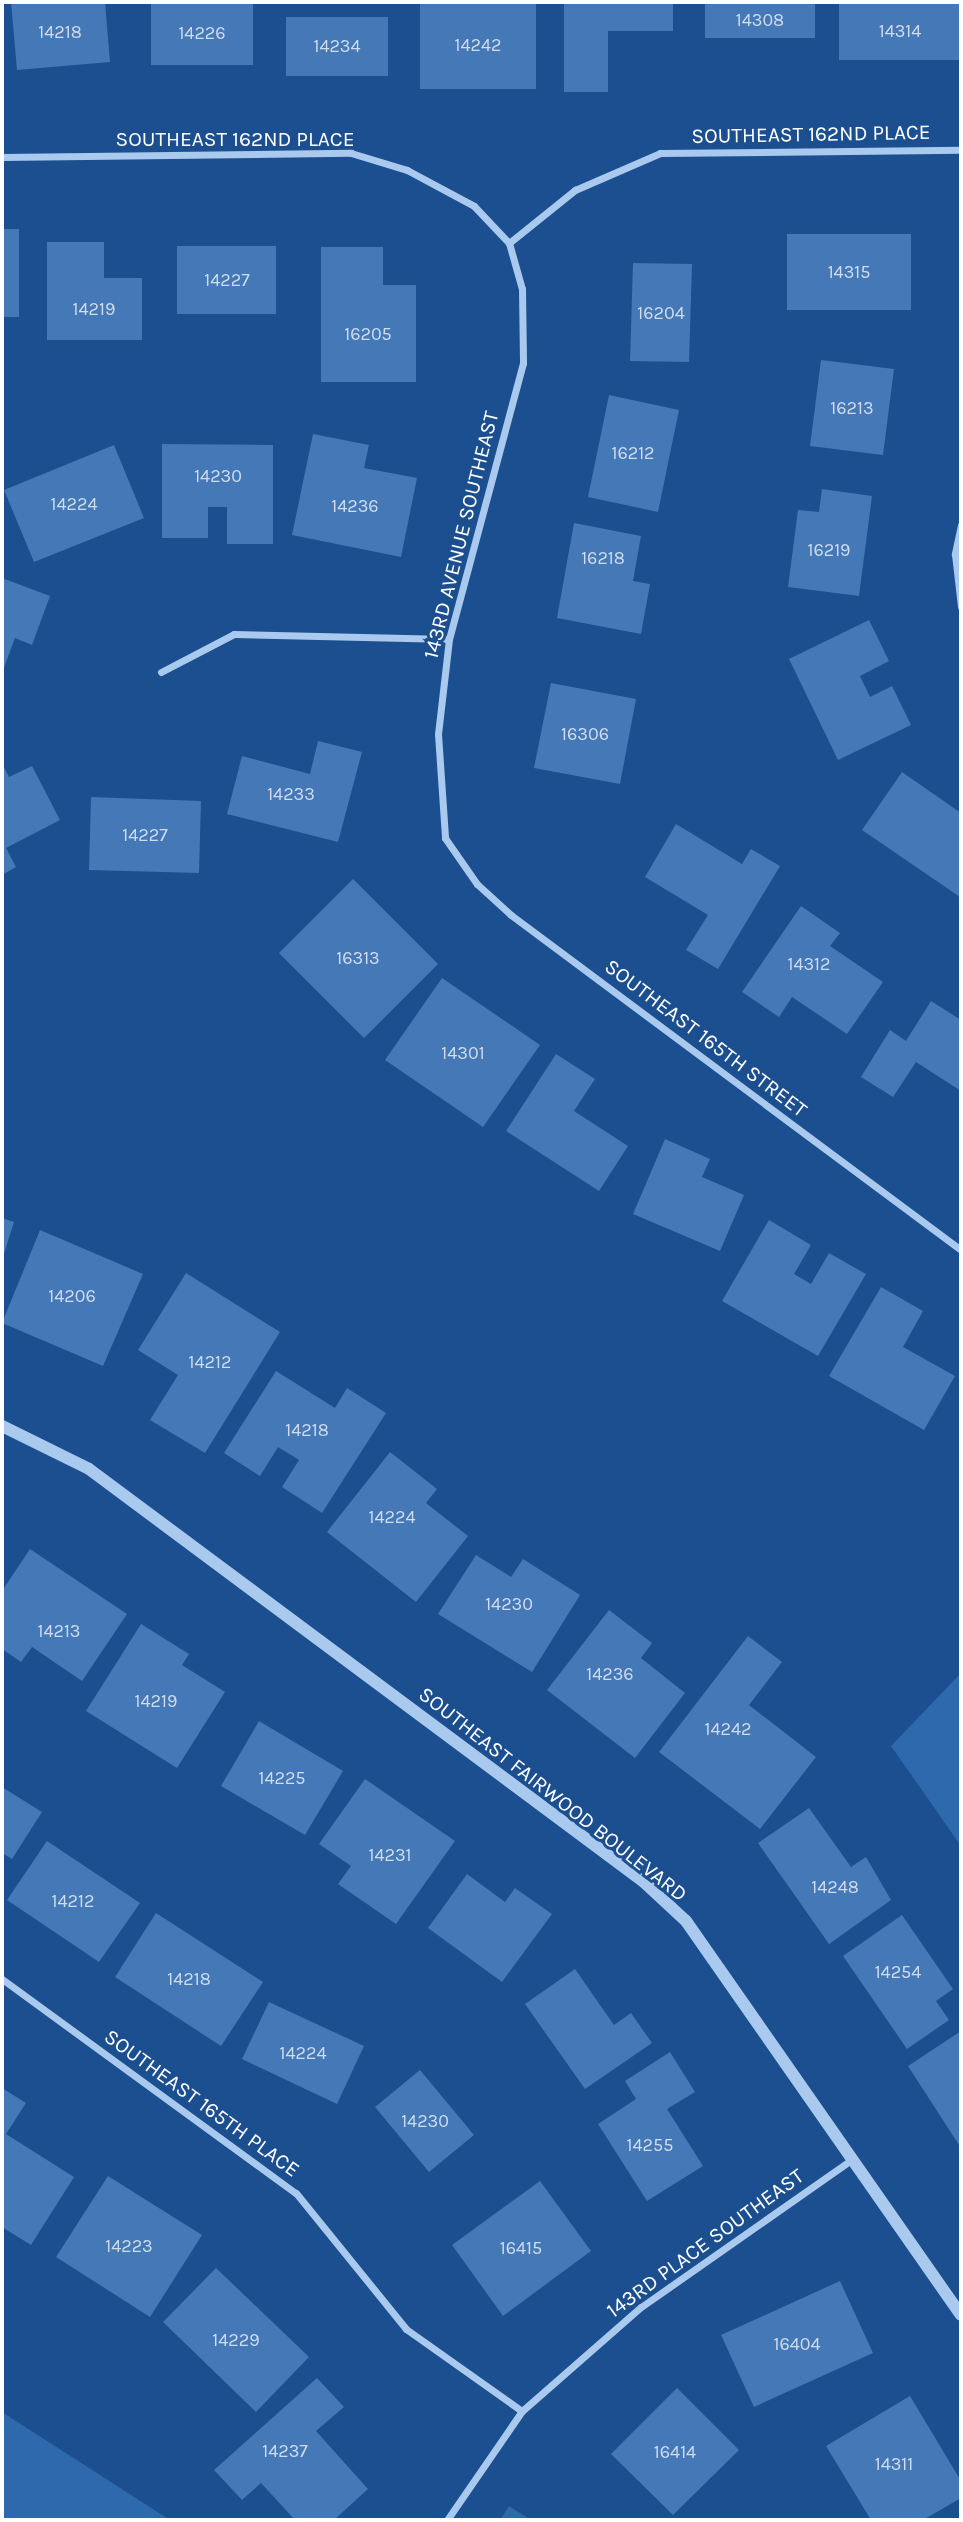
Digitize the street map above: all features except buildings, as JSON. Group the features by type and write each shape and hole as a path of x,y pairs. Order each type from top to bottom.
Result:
{"street":[{"name":"SOUTHEAST 162ND PLACE","path":"2,157 351,153 407,170 474,206 509,243 575,190 660,153 961,150"},
{"name":"143RD AVENUE SOUTHEAST","path":"446,838 438,734 449,639 523,363 522,289 509,243"},
{"path":"961,526 955,554 961,607"},
{"path":"161,672 234,634 449,639"},
{"name":"SOUTHEAST 165TH STREET","path":"446,838 477,884 511,915 961,1250"},
{"name":"SOUTHEAST FAIRWOOD BOULEVARD","path":"2,1426 89,1469 644,1882 687,1921 961,2315"},
{"name":"SOUTHEAST 165TH PLACE","path":"2,1979 296,2193 406,2329 522,2411"},
{"name":"143RD PLACE SOUTHEAST","path":"447,2520 522,2411 641,2307 853,2158"}],"shaded area":[{"path":"961,1673 961,1846 891,1746"},
{"path":"2,2412 170,2520 2,2520"},
{"path":"509,2506 531,2520 500,2520"}]}
